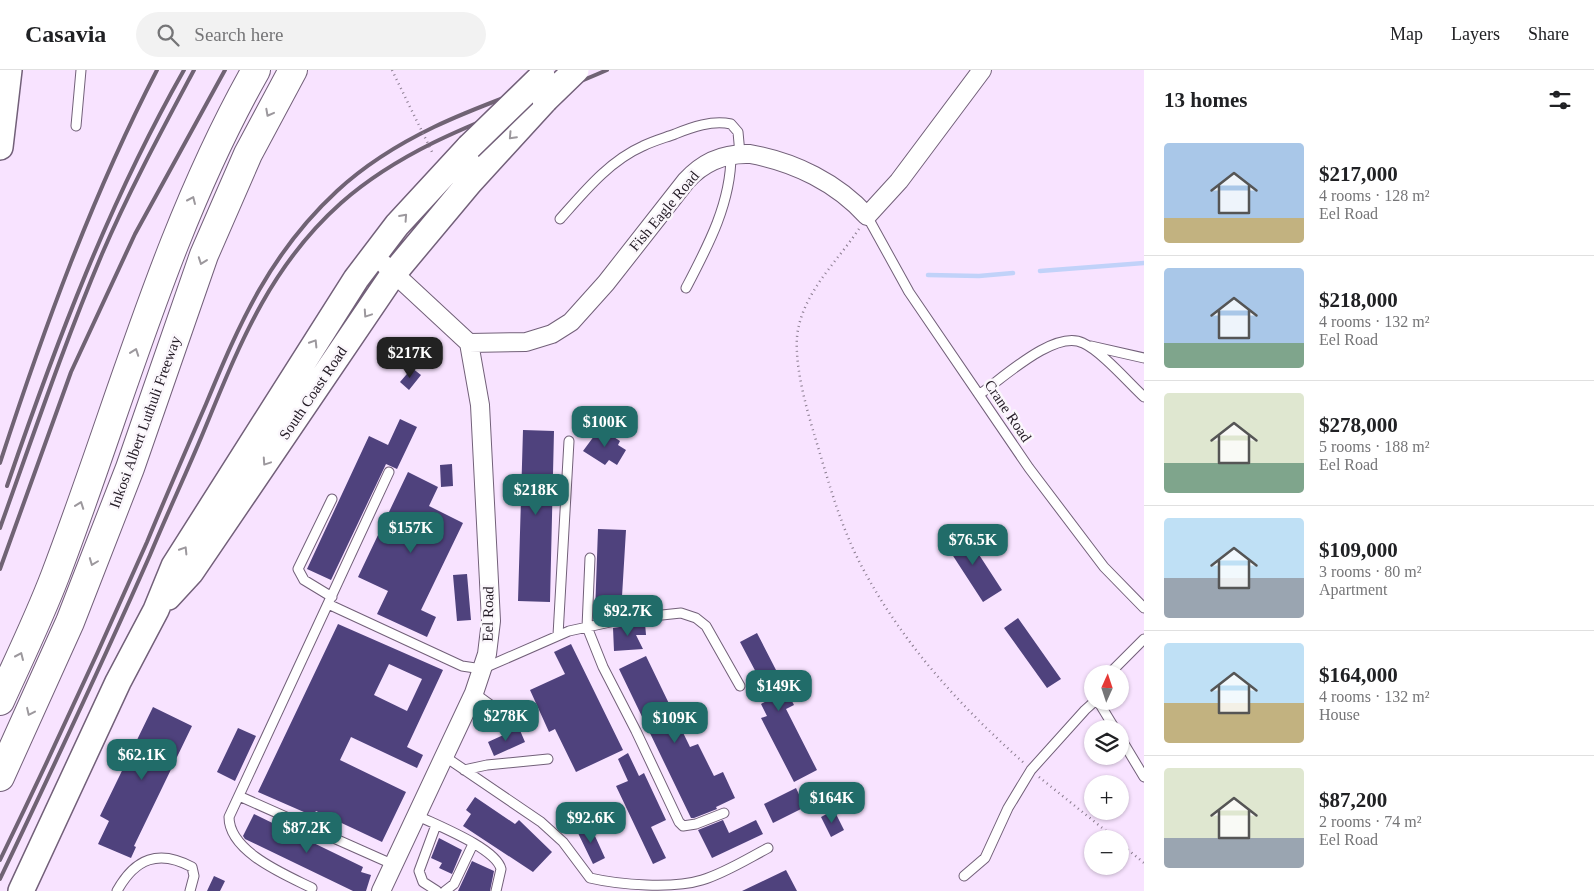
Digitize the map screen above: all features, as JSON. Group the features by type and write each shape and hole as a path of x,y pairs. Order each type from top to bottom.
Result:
{"highway":[{"path":"0,701 54,577 179,229 209,160 256,70"},
{"name":"Inkosi Albert Luthuli Freeway","path":"0,776 55,658 77,604 130,468 204,256 248,154 293,70"}],"street":[{"path":"0,147 10,70"},
{"name":"South Coast Road","path":"156,610 191,572 394,273 470,182 545,100 576,70"},
{"path":"867,216 898,181 982,70"},
{"name":"South Coast Road","path":"21,891 118,682 156,610 174,566 329,318 397,225 469,147 545,73"},
{"name":"Fish Eagle Road","path":"469,343 526,342 552,334 571,322 606,283 686,180 709,162 736,154 756,155 812,174 839,190 867,216"},
{"path":"374,255 469,343"},
{"name":"Eel Road","path":"382,891 392,864 474,693 487,654 491,621 480,405 469,343"}],"lane":[{"path":"76,126 81,70"},
{"path":"560,219 596,179 616,162 642,146 691,128 714,124 731,124 738,132 728,196 699,264 686,288"},
{"name":"Crane Road","path":"867,216 906,286 1029,468 1086,544 1144,608"},
{"path":"980,394 1054,343 1062,340 1074,340 1088,346 1144,358"},
{"path":"1088,346 1144,397"},
{"path":"558,635 569,441"},
{"path":"312,888 265,863 243,847 229,823 230,814 390,472"},
{"path":"332,498 298,569 304,580 330,600 462,666 482,669 558,635 624,619 673,613 688,615 706,626 740,686"},
{"path":"590,558 587,627 602,667 636,731 680,823 683,826 691,826 724,814"},
{"path":"1118,665 1144,639"},
{"path":"474,693 510,719"},
{"path":"964,876 985,858 1008,808 1031,770 1085,710"},
{"path":"1129,752 1144,778"},
{"path":"444,756 557,835 590,878 622,882 686,883 704,879 768,848"},
{"path":"464,770 487,765 548,758"},
{"path":"239,796 392,864"},
{"path":"416,815 473,844 493,858 501,866 500,879 496,891"},
{"path":"436,825 419,871 424,882 437,891"},
{"path":"445,891 454,884 473,844"},
{"path":"118,891 138,864 160,857 176,860 192,867 194,876 190,891"}],"path":[{"path":"392,70 432,152"},
{"path":"867,216 814,290 798,326 799,362 811,425 847,533 862,566 893,618 928,668 949,692 1031,770 1105,830"},
{"path":"1129,850 1144,863"}],"building":[{"path":"412,368 421,375 409,390 400,382"},
{"path":"400,419 417,427 397,469 386,464 331,580 307,569 369,436 388,445"},
{"path":"600,428 620,441 618,445 626,450 617,465 609,460 605,465 583,451"},
{"path":"523,430 554,431 550,602 518,601"},
{"path":"452,464 453,486 441,487 440,465"},
{"path":"408,472 438,487 429,506 463,523 421,610 436,617 427,637 377,614 388,591 358,577"},
{"path":"598,529 626,530 621,613 595,613"},
{"path":"963,530 1002,590 983,602 944,542"},
{"path":"467,574 471,620 457,621 453,575"},
{"path":"1018,618 1061,679 1047,688 1004,628"},
{"path":"645,623 646,635 636,635 643,649 614,651 613,628"},
{"path":"338,624 443,670 407,747 423,755 417,768 351,737 340,760 406,792 382,842 316,811 313,816 258,792","holes":["389,664 422,679 407,711 374,695"]},
{"path":"757,633 794,705 786,709 817,770 794,782 761,718 767,716 761,704 770,699 740,642"},
{"path":"571,644 623,750 576,772 555,729 549,732 530,690 565,674 554,652"},
{"path":"646,656 690,747 698,744 714,776 723,772 735,798 716,807 717,809 694,818 691,818 619,669"},
{"path":"153,707 192,726 134,846 136,847 131,858 98,844 109,821 100,816"},
{"path":"238,728 256,736 235,781 217,772"},
{"path":"519,728 525,742 494,756 488,742"},
{"path":"628,753 639,776 644,773 666,820 651,827 666,858 653,864 616,786 628,781 618,759"},
{"path":"796,788 805,807 773,823 764,804"},
{"path":"475,797 515,824 519,820 552,852 533,872 463,826 471,814 466,810"},
{"path":"834,810 844,830 831,837 821,817"},
{"path":"254,814 363,867 361,872 371,875 366,891 353,891 245,839 243,836"},
{"path":"723,820 729,833 756,820 763,834 712,858 698,830"},
{"path":"590,825 605,858 593,864 577,831"},
{"path":"439,838 462,850 452,874 439,868 442,863 431,858"},
{"path":"472,861 494,871 490,891 458,891"},
{"path":"786,870 797,891 742,891"},
{"path":"214,876 225,881 220,891 207,891"}],"waterway":[{"path":"1040,271 1144,263"},
{"path":"928,275 979,276 1013,273"}],"railway":[{"path":"0,463 34,362 90,214 133,118 157,70"},
{"path":"7,486 65,326 108,222 157,120 184,70"},
{"path":"0,528 62,356 112,230 194,70"},
{"path":"0,569 71,372 135,234 225,70"},
{"path":"0,860 57,741 147,542 231,345 259,290 293,239 337,191 363,169 392,150 421,133 452,119 579,70"},
{"path":"0,879 132,596 230,369 258,309 294,254 341,203 371,180 402,160 469,126 607,70"}]}
